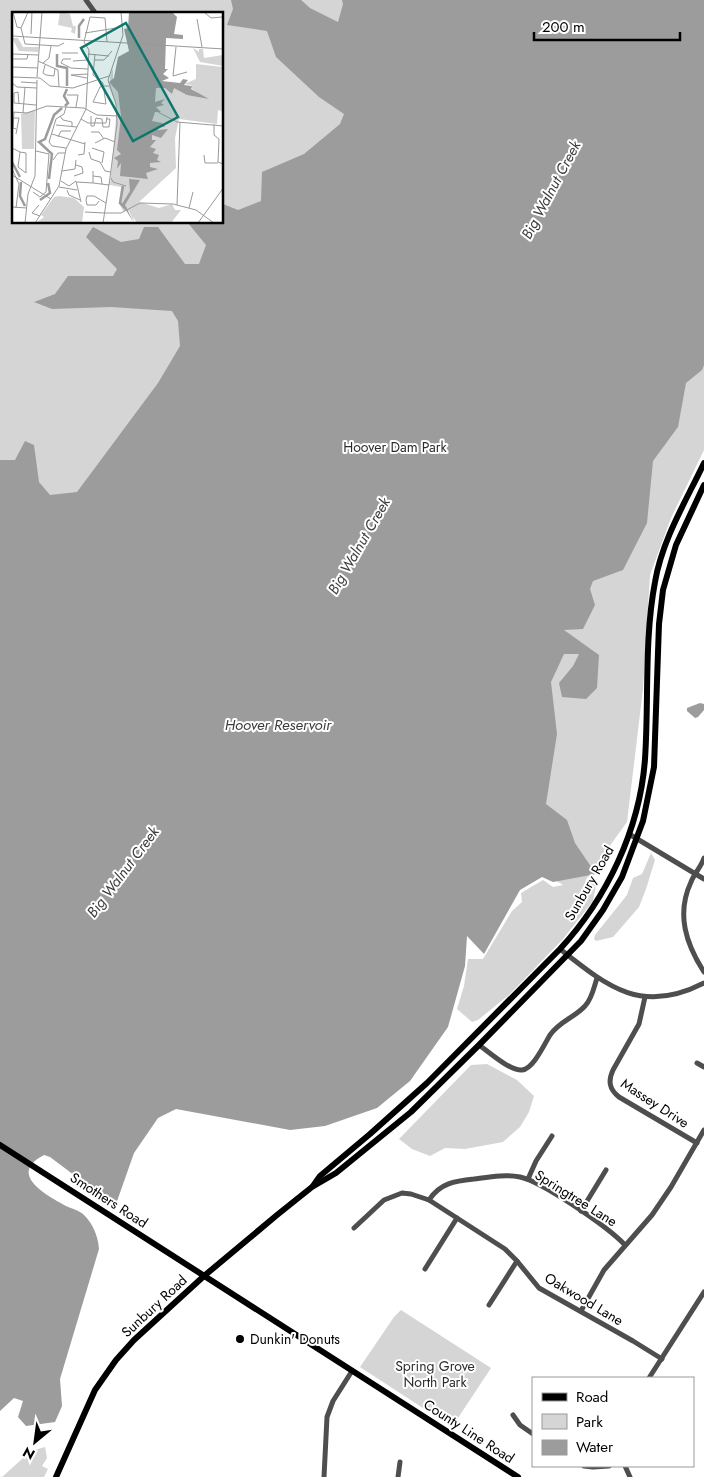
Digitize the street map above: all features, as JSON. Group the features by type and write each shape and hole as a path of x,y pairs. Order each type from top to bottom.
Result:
{"main road":[{"name":"Sunbury Road","path":"312,1187 320,1176 427,1083 560,949 591,910 610,878 629,834 639,796 645,760 650,612 655,579 669,537 704,463"},
{"name":"Sunbury Road","path":"56,1477 91,1399 110,1368 134,1340 204,1276 312,1187 336,1173 433,1091 581,941 603,910 622,877 644,821 654,767 659,627 663,590 676,545 704,485"},
{"name":"Smothers Road","path":"0,1145 204,1276"},
{"name":"County Line Road","path":"204,1276 518,1477"}],"street":[{"path":"86,0 95,12"},
{"path":"629,834 704,879"},
{"path":"704,858 690,884 684,904 684,924 692,953 704,972"},
{"path":"560,949 597,978 622,992 645,997 668,996 704,983"},
{"path":"479,1045 514,1069 527,1069 555,1028 585,1007 597,978"},
{"name":"Massey Drive","path":"645,997 639,1024 609,1078 610,1086 619,1097 697,1143"},
{"path":"697,1063 704,1067"},
{"path":"581,1311 604,1270 662,1201 704,1130"},
{"path":"528,1180 536,1161 552,1136"},
{"path":"580,1211 606,1170"},
{"name":"Springtree Lane","path":"429,1200 442,1186 456,1181 509,1176 528,1180 580,1211 626,1245"},
{"name":"Oakwood Lane","path":"354,1228 377,1205 393,1196 402,1193 429,1200 506,1249 539,1288 662,1359"},
{"path":"425,1269 457,1218"},
{"path":"489,1305 517,1260"},
{"path":"650,1377 704,1292"},
{"path":"324,1477 327,1417 333,1401 352,1371"},
{"path":"513,1415 520,1425 532,1433"},
{"path":"398,1477 400,1462"}],"green space":[{"name":"Hoover Reservoir","path":"0,0 704,0 704,450 671,518 650,575 643,689 627,822 601,858 603,868 598,870 595,867 585,881 597,879 593,901 563,939 510,994 478,1020 472,1022 457,1009 464,986 468,959 483,959 512,911 522,902 521,893 543,880 553,887 563,885 0,536"},
{"path":"651,853 655,860 639,907 613,937 596,941 594,939 595,935 627,895 633,878 642,874"},
{"path":"487,1064 517,1080 534,1096 529,1112 520,1127 503,1142 465,1149 445,1148 430,1156 412,1149 399,1139 471,1065"},
{"name":"Spring Grove North Park","path":"401,1310 491,1368 452,1427 360,1367 394,1317"},
{"path":"45,1447 47,1458 42,1466 48,1469 44,1477 2,1477 31,1451"}],"water":[{"name":"Hoover Reservoir","path":"231,0 301,0 310,8 338,22 343,4 342,0 704,0 704,365 702,370 686,383 678,427 653,461 647,523 623,570 593,581 590,589 595,605 583,629 564,630 599,655 597,688 586,699 562,697 559,683 573,666 579,654 564,654 551,682 557,734 546,804 567,820 575,843 596,874 553,882 542,877 520,890 484,954 467,936 465,966 448,1027 410,1081 377,1108 325,1126 290,1130 176,1109 158,1118 134,1153 116,1204 103,1201 80,1183 78,1178 50,1157 44,1155 34,1162 29,1169 29,1177 34,1184 49,1196 84,1215 95,1230 99,1249 60,1379 62,1406 55,1422 26,1426 18,1417 23,1401 14,1398 0,1411 0,460 15,460 25,441 34,445 39,482 50,495 77,492 158,383 180,346 178,321 172,311 111,307 52,309 34,302 55,294 68,276 113,276 117,269 86,237 93,227 121,242 139,239 144,227 158,227 185,264 199,264 206,245 189,224 224,224 224,204 238,210 261,201 262,172 304,154 340,124 344,114 319,97 276,57 267,31 227,25 233,9"},
{"path":"700,703 704,704 704,710 695,718 687,711 687,708"}],"place":[{"name":"Dunkin' Donuts","path":"240,1339"}],"water label":[{"name":"Big Walnut Creek","path":"551,190"},
{"name":"Big Walnut Creek","path":"359,546"},
{"name":"Big Walnut Creek","path":"123,872"}],"park label":[{"name":"Hoover Dam Park","path":"395,447"}]}
